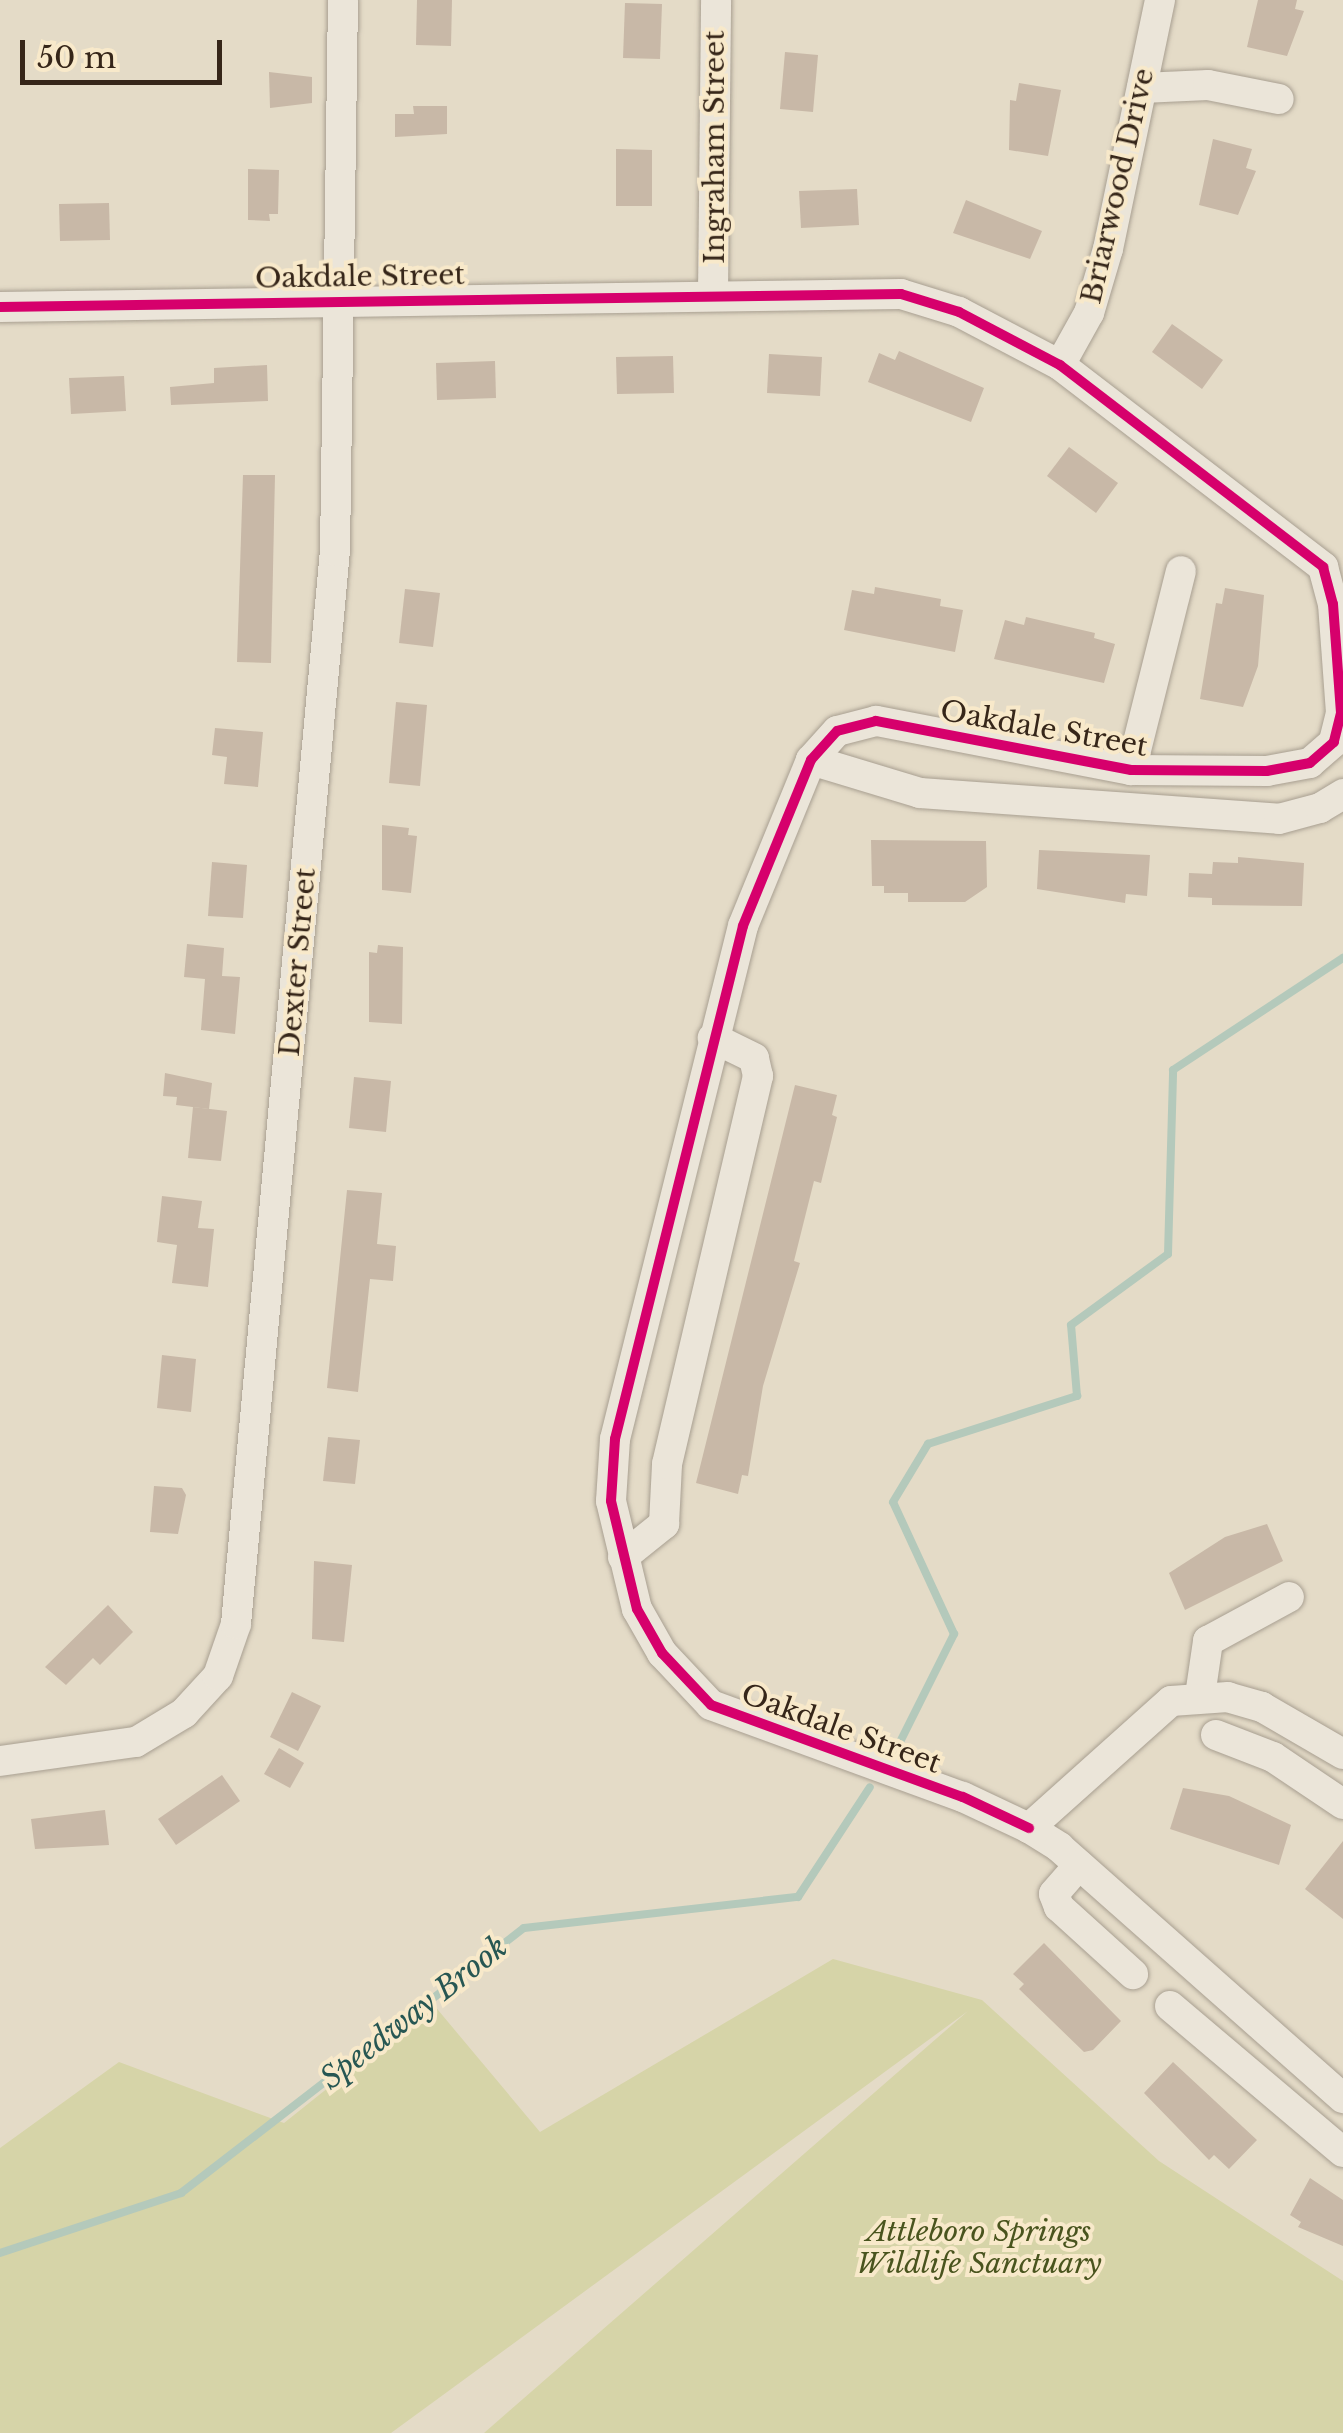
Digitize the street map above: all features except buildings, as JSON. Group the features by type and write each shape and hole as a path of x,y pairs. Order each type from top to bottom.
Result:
{"street":[{"name":"Dexter Street","path":"0,1761 136,1742 184,1714 218,1676 236,1624 336,551 343,0"},
{"name":"Ingraham Street","path":"713,294 716,0"},
{"name":"Briarwood Drive","path":"1060,366 1089,313 1108,249 1160,0"},
{"path":"1142,88 1208,84 1280,99"},
{"name":"Oakdale Street","path":"0,308 339,299 901,294 959,312 1060,366 1323,567 1333,604 1341,726 1334,742 1310,763 1268,771 1131,770 876,721 838,732 812,760 743,926 615,1439 611,1501 637,1610 662,1653 711,1706 963,1797 1028,1828 1079,1865 1337,2094"},
{"path":"1131,770 1181,570"},
{"path":"812,760 920,793 1279,818 1320,808 1343,794"},
{"path":"1160,810 1164,772"},
{"path":"623,1558 664,1524 667,1464 758,1076 754,1058 714,1038"},
{"path":"1200,1696 1208,1641 1289,1597"},
{"path":"1028,1828 1171,1701 1200,1696 1262,1707 1343,1754"},
{"path":"1216,1735 1273,1758 1341,1797"},
{"path":"1079,1865 1054,1894 1059,1907 1132,1974"},
{"path":"1170,2006 1343,2152"},
{"path":"1307,2122 1337,2094"}],"green space":[{"name":"Attleboro Springs Wildlife Sanctuary","path":"833,1959 982,2000 1159,2161 1343,2281 1343,2433 484,2433 968,2011 391,2433 0,2433 0,2148 119,2062 284,2123 433,2004 540,2132"}],"waterway":[{"name":"Speedway Brook","path":"900,1742 954,1634 893,1502 928,1444 1077,1396 1071,1325 1168,1254 1173,1070 1343,958"},
{"name":"Speedway Brook","path":"0,2253 181,2193 524,1928 798,1897 870,1787"}],"cycle path":[{"path":"0,307 901,294 959,312 1060,365 1323,567 1333,604 1341,713 1334,742 1310,763 1267,771 1131,770 876,721 837,731 811,760 743,926 615,1439 611,1501 637,1609 662,1653 711,1705 963,1797 1029,1828"}]}
